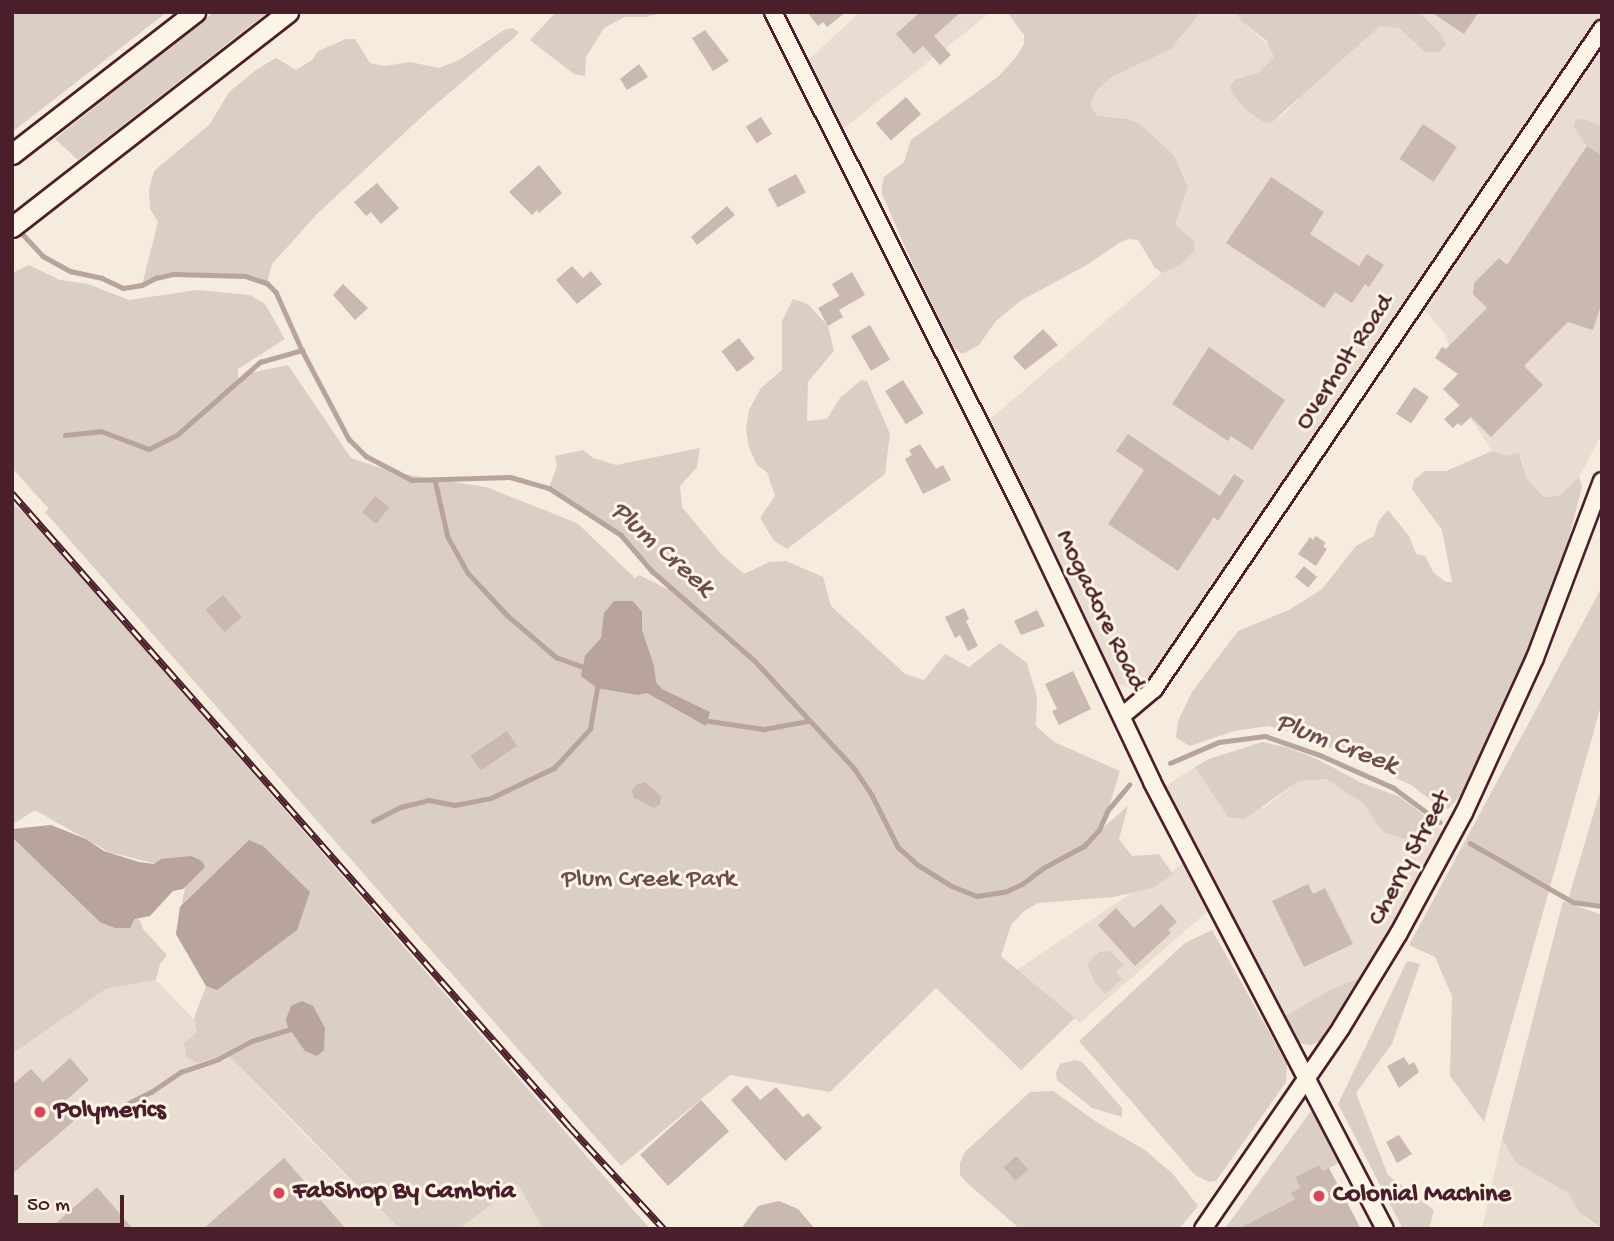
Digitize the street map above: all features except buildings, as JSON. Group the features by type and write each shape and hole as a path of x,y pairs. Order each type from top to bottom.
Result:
{"main road":[{"path":"12,154 195,12"},
{"path":"12,227 288,12"}],"street":[{"name":"Mogadore Road","path":"773,12 1024,513 1152,782 1385,1229"},
{"name":"Overholt Road","path":"1122,716 1154,689 1602,29"},
{"name":"Cherry Street","path":"1203,1229 1308,1079 1386,955 1464,813 1535,657 1602,481"}],"shaded area":[{"path":"860,12 991,12 843,129 805,63"},
{"path":"1201,12 1236,12 1241,21 1273,48 1274,57 1258,73 1236,79 1230,85 1280,118 1322,75 1380,26 1399,28 1425,52 1439,52 1443,37 1420,12 1602,12 1602,16 1511,148 1428,286 1180,651 1146,686 1133,689 1113,682 989,420 1162,273 1179,266 1184,232 1175,224 1187,182 1174,155 1140,124 1127,119 1097,116 1090,106 1097,90 1112,77 1171,49"},
{"path":"1602,42 1602,434 1579,477 1559,496 1544,497 1527,479 1521,456 1503,456 1492,451 1473,422 1443,389 1467,364 1449,346 1444,333 1424,309"},
{"path":"614,601 633,601 642,612 642,630 654,666 656,682 662,689 710,712 706,726 647,693 638,695 597,688 581,676 585,656 601,638 604,613"},
{"path":"1195,767 1210,789 1264,808 1299,781 1326,779 1364,804 1383,832 1433,830 1433,822 1444,832 1410,898 1320,1041 1310,1045 1300,1043 1293,1034 1286,1016 1257,970 1162,788"},
{"path":"51,825 86,839 104,851 139,862 154,864 161,859 191,856 202,861 205,867 183,889 173,891 150,916 135,919 130,928 115,928 100,922 12,837 12,829"},
{"path":"249,840 263,846 310,892 297,930 217,990 206,986 176,934 180,907"},
{"path":"1184,862 1209,910 1080,1023 1017,970 1131,893 1153,888"},
{"path":"156,980 400,1229 12,1229 12,1054 106,989"},
{"path":"302,1001 313,1006 325,1028 324,1050 317,1056 305,1051 287,1025 286,1019 291,1006"},
{"path":"1502,1139 1516,1163 1568,1193 1579,1212 1599,1229 1482,1229"},
{"path":"519,1183 543,1229 459,1229"}],"green space":[{"path":"12,12 167,12 12,132"},
{"path":"214,12 268,12 78,160 55,139"},
{"path":"556,12 665,12 646,17 625,17 604,28 586,57 585,76 574,74 530,40"},
{"path":"1007,12 1201,12 1171,49 1112,77 1097,90 1090,105 1097,116 1127,119 1140,124 1174,155 1188,186 1175,224 1194,241 1195,250 1179,266 1162,273 1155,268 1138,240 1128,239 1119,243 1085,266 1020,301 996,321 979,345 962,354 952,346 912,263 882,194 882,186 884,177 904,162 911,140 999,76 1016,57 1024,44 1024,35"},
{"path":"1236,12 1420,12 1443,37 1446,45 1439,52 1425,52 1399,28 1380,26 1271,123 1262,121 1246,110 1232,93 1230,85 1236,79 1258,73 1274,57 1267,41 1241,21"},
{"path":"512,28 519,32 516,36 427,112 318,213 272,264 267,283 245,276 174,274 142,285 158,222 150,209 149,190 154,171 210,124 229,92 256,70 276,58 296,70 312,60 318,51 346,39 355,39 370,63 385,66 410,62 439,68 459,60 504,30"},
{"path":"1584,119 1602,126 1602,156 1587,146 1574,127 1576,120"},
{"name":"Plum Creek Park","path":"29,265 60,280 88,284 129,300 197,290 250,295 265,304 285,339 238,369 238,382 251,373 288,365 351,458 396,473 486,487 577,523 635,578 639,575 674,592 621,535 549,488 557,466 555,456 583,450 593,458 616,465 700,448 697,467 680,486 682,507 721,554 744,574 769,562 786,561 823,577 831,606 905,674 924,680 945,654 969,667 1000,643 1027,663 1037,697 1036,726 1054,742 1120,771 1108,810 1096,834 1128,806 1119,839 1132,856 1159,854 1173,874 1153,888 1113,897 1038,903 1024,911 1011,925 1001,956 1075,1018 1021,1070 936,988 830,1092 730,1075 621,1166 45,512 49,509 12,468 12,273"},
{"path":"793,299 808,304 828,326 834,351 808,382 807,421 827,419 840,398 861,380 867,381 890,434 885,474 787,549 774,541 760,518 775,496 767,472 757,465 749,448 746,430 749,410 761,388 782,370 782,321"},
{"path":"1492,451 1506,456 1519,453 1527,479 1544,497 1559,496 1579,477 1582,487 1566,549 1514,684 1465,790 1449,808 1444,810 1411,785 1303,735 1268,726 1234,731 1190,746 1176,738 1178,721 1192,692 1238,631 1289,610 1322,589 1356,546 1374,536 1378,522 1388,510 1409,536 1416,554 1425,556 1434,573 1446,582 1452,582 1442,530 1412,489 1414,480 1425,471 1446,471"},
{"path":"12,502 38,527 650,1229 543,1229 518,1184 459,1229 400,1229 224,1051 222,1055 198,1063 187,1058 184,1043 197,1032 194,1018 206,986 176,934 188,872 109,852 35,810 12,825"},
{"path":"1602,587 1602,702 1484,1122 1450,1076 1452,996 1435,957 1409,945"},
{"path":"1262,742 1286,747 1317,759 1360,782 1400,797 1433,822 1433,830 1408,840 1383,832 1364,804 1326,779 1299,781 1244,819 1228,817 1195,767 1209,759"},
{"path":"1602,785 1602,906 1568,900"},
{"path":"12,833 60,873 100,922 130,928 136,919 140,920 143,929 167,955 160,964 156,980 106,989 12,1054"},
{"path":"1563,901 1602,915 1602,1229 1579,1212 1568,1193 1516,1163 1502,1139"},
{"path":"1212,930 1287,1064 1286,1082 1216,1181 1209,1182 1195,1175 1079,1041 1185,943"},
{"path":"1110,951 1123,965 1116,972 1122,979 1105,994 1095,983 1087,964 1099,952"},
{"path":"1407,961 1420,964 1392,1044 1356,1093 1388,1175 1434,1210 1429,1229 1403,1229 1338,1104"},
{"path":"1358,979 1320,1041 1310,1045 1300,1043 1286,1016 1332,989"},
{"path":"1075,1060 1082,1062 1122,1108 1122,1117 1092,1108 1057,1080 1056,1073 1060,1064"},
{"path":"1053,1091 1098,1123 1145,1150 1173,1174 1198,1206 1179,1229 1020,1229 966,1182 960,1175 960,1163 965,1152 1030,1092"},
{"path":"1311,1111 1340,1159 1337,1164 1323,1171 1319,1165 1295,1177 1300,1188 1292,1193 1295,1199 1247,1224 1249,1229 1226,1227"}],"waterway":[{"name":"Plum Creek","path":"18,229 43,256 70,271 102,278 123,288 142,285 174,274 245,276 267,283 276,292 302,350 349,439 366,456 412,480 510,477 549,488 621,535 652,571 754,660 854,768 872,795 898,847 918,865 952,886 977,896 1007,891 1022,884 1043,868 1084,846 1099,830 1108,810 1129,785"},
{"path":"65,435 101,431 149,449 177,435 260,362 302,350"},
{"path":"435,480 448,537 468,573 507,615 556,657 583,667"},
{"path":"373,821 401,807 429,800 455,805 491,798 554,768 590,729 597,688"},
{"path":"709,721 764,729 808,721"},
{"name":"Plum Creek","path":"1170,763 1219,742 1265,736 1320,755 1394,788 1440,822"},
{"name":"Plum Creek","path":"1470,843 1573,902 1602,906"},
{"path":"111,1112 151,1092 181,1072 218,1059 252,1041 289,1030"}],"railway":[{"path":"12,493 569,1126 664,1229"}],"place":[{"name":"Polymerics","path":"40,1112"},
{"name":"FabShop By Cambria","path":"279,1193"},
{"name":"Colonial Machine","path":"1319,1196"}]}
